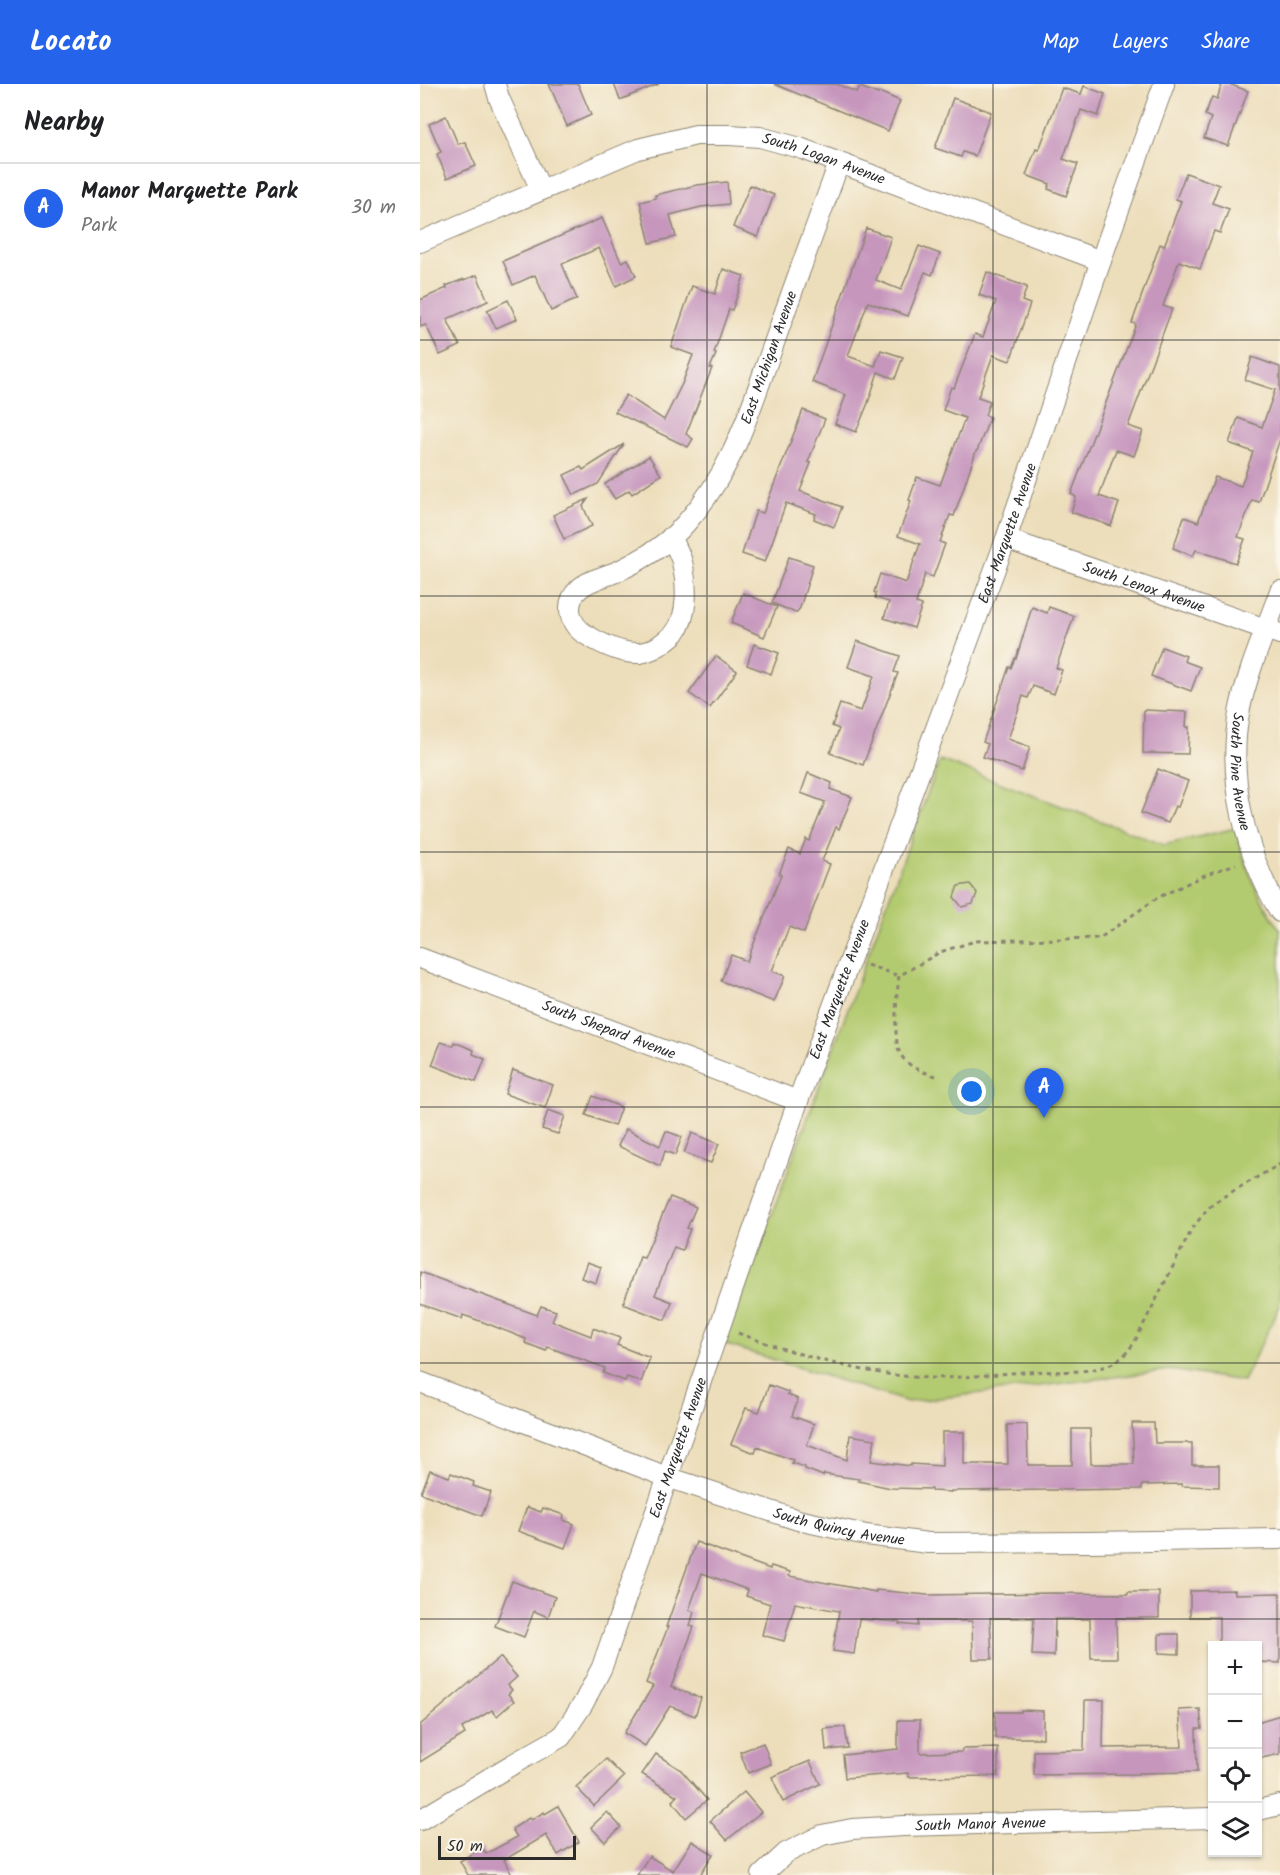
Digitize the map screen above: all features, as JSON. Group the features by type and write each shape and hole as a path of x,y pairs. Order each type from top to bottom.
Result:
{"street":[{"path":"495,84 499,98 541,190"},
{"name":"East Marquette Avenue","path":"420,1820 561,1737 583,1704 602,1667 798,1101 1006,539 1164,84"},
{"name":"South Logan Avenue","path":"420,242 638,149 696,135 729,135 760,137 800,148 1101,261"},
{"name":"East Michigan Avenue","path":"671,537 681,559 686,596 682,617 675,633 660,646 643,653 636,653 609,647 580,631 569,613 570,603 578,589 660,548 671,537 685,524 710,493 732,457 839,163"},
{"name":"South Lenox Avenue","path":"1006,539 1273,631"},
{"name":"South Pine Avenue","path":"1280,591 1273,631 1245,689 1239,715 1237,776 1240,808 1255,861 1280,912"},
{"name":"South Shepard Avenue","path":"420,958 798,1101"},
{"name":"South Quincy Avenue","path":"420,1382 667,1477 798,1520 866,1535 928,1543 1280,1539"},
{"path":"1262,1809 1280,1805"},
{"name":"South Manor Avenue","path":"762,1875 786,1853 822,1835 852,1829 1208,1818"}],"path":[{"path":"851,959 899,976 940,952 975,941 1100,938 1157,898 1207,874 1244,862"},
{"path":"899,976 895,1023 899,1054 915,1069 936,1076"},
{"path":"720,1325 780,1347 892,1375 935,1378 1067,1372 1100,1368 1121,1358 1134,1343 1192,1229 1208,1208 1280,1164"}],"green space":[{"path":"940,760 1164,845 1236,828 1243,856 1253,881 1280,929 1280,1306 1243,1381 1170,1370 908,1402 724,1344"}],"building":[{"path":"549,84 578,84 591,115 567,126"},
{"path":"614,84 659,84 620,100"},
{"path":"774,84 836,84 857,92 860,87 900,101 888,131"},
{"path":"1222,84 1229,84 1248,91 1228,146 1204,138 1211,118 1205,115 1212,97 1217,99"},
{"path":"1084,86 1105,94 1098,116 1081,110 1063,159 1078,164 1066,196 1048,189 1050,184 1026,175 1036,149 1039,150 1062,88 1081,94"},
{"path":"953,98 991,112 975,156 963,152 961,157 935,148"},
{"path":"446,116 458,144 465,142 476,166 447,178 437,154 441,152 429,124"},
{"path":"1186,173 1219,185 1212,203 1229,209 1220,233 1214,231 1200,269 1179,261 1163,306 1172,309 1128,426 1143,431 1134,456 1116,450 1099,496 1119,503 1111,526 1071,512 1076,497 1071,494 1136,324 1132,323 1160,244 1164,246 1181,201 1176,199"},
{"path":"727,182 729,204 701,207 670,215 676,237 650,243 640,202 656,198 655,195 697,185"},
{"path":"750,185 774,195 758,237 733,227"},
{"path":"602,218 621,262 628,259 636,276 616,286 599,248 562,264 577,299 551,311 535,275 513,285 503,261"},
{"path":"866,228 891,237 876,280 901,290 919,246 940,254 932,275 925,272 908,316 868,302 848,356 875,366 881,350 903,357 895,379 878,372 856,432 835,424 846,395 812,382"},
{"path":"723,269 744,276 732,310 729,309 714,353 716,354 710,368 712,368 686,434 693,439 688,447 615,412 626,395 664,420 693,355 671,347 692,286 715,294"},
{"path":"987,272 1027,287 1022,301 1030,304 1010,361 993,355 978,397 990,401 985,415 990,417 954,516 950,515 940,542 945,544 933,577 925,574 916,603 922,605 914,628 884,618 889,602 875,598 876,593 874,592 880,574 906,583 920,544 898,536 917,477 940,485 965,418 943,410 975,334 983,337 996,301 979,295"},
{"path":"477,275 488,301 447,319 460,346 440,355 426,325 420,327 420,300 447,288 446,286"},
{"path":"508,300 517,319 496,328 487,310"},
{"path":"1252,357 1280,367 1280,439 1259,502 1252,500 1238,537 1245,539 1236,563 1196,550 1193,556 1173,548 1184,517 1198,522 1215,477 1241,486 1253,452 1229,443 1238,418 1262,427 1275,390 1245,380"},
{"path":"803,410 825,419 808,462 811,463 800,491 842,507 834,527 814,519 816,514 786,503 765,562 742,554 756,511 763,513"},
{"path":"624,444 598,484 574,495 564,475 581,467 583,470"},
{"path":"649,456 661,475 632,494 629,490 615,499 605,484"},
{"path":"588,499 583,506 592,526 564,539 553,515"},
{"path":"789,557 813,565 800,608 796,613 772,603"},
{"path":"743,593 777,607 764,637 731,623"},
{"path":"1032,607 1047,613 1049,607 1074,616 1056,668 1062,670 1054,694 1033,686 1028,698 1023,696 1008,739 1030,747 1022,771 983,757 988,744 983,742 1009,667 1011,668 1016,659"},
{"path":"857,641 900,656 894,672 898,673 863,765 830,753 839,729 832,726 840,704 861,711 874,676 848,667"},
{"path":"754,644 779,653 771,674 747,665"},
{"path":"1162,647 1186,656 1184,661 1200,667 1191,691 1151,676"},
{"path":"716,656 737,671 710,708 689,693"},
{"path":"1144,710 1187,712 1188,754 1143,753"},
{"path":"1158,769 1188,781 1178,807 1175,806 1168,823 1141,813"},
{"path":"808,773 832,783 830,789 852,797 839,829 836,827 822,861 830,864 804,933 789,927 772,971 785,976 774,1002 721,981 731,955 747,961 789,849 800,854 806,839 809,841 825,802 801,793"},
{"path":"970,884 977,893 973,904 962,907 954,897 958,886"},
{"path":"441,1042 453,1046 454,1042 474,1050 473,1054 485,1059 476,1082 432,1065"},
{"path":"513,1070 553,1085 545,1108 505,1094"},
{"path":"593,1096 621,1107 614,1126 586,1115"},
{"path":"548,1110 565,1116 558,1134 542,1129"},
{"path":"626,1129 660,1146 666,1131 682,1137 675,1155 665,1151 660,1166 618,1146"},
{"path":"692,1133 719,1144 711,1163 684,1153"},
{"path":"670,1197 696,1207 687,1228 690,1229 682,1250 674,1247 655,1295 672,1302 665,1320 623,1304 640,1257 644,1258"},
{"path":"587,1262 601,1267 596,1283 581,1278"},
{"path":"420,1272 537,1315 541,1306 556,1311 552,1321 591,1336 593,1328 620,1338 617,1345 650,1358 641,1382 627,1377 625,1381 603,1373 605,1368 548,1347 546,1351 525,1343 526,1339 483,1322 463,1315 462,1319 420,1304"},
{"path":"769,1385 788,1392 788,1395 798,1399 792,1416 814,1424 807,1445 847,1460 850,1435 875,1439 871,1461 911,1466 911,1464 942,1466 942,1432 964,1432 964,1464 1008,1464 1007,1425 1027,1424 1028,1465 1072,1465 1072,1429 1090,1429 1091,1464 1134,1464 1132,1423 1154,1423 1155,1443 1192,1443 1192,1465 1219,1465 1219,1487 1182,1486 1182,1484 1142,1485 1142,1489 951,1492 891,1488 858,1481 859,1479 824,1474 823,1476 792,1463 793,1460 757,1447 755,1453 731,1444 746,1408 759,1412"},
{"path":"430,1470 449,1477 451,1473 474,1482 473,1486 491,1492 482,1516 421,1493"},
{"path":"527,1507 541,1512 543,1508 564,1515 563,1520 574,1524 565,1548 518,1531"},
{"path":"696,1542 770,1569 771,1566 790,1572 789,1576 876,1592 876,1590 927,1595 1159,1592 1159,1618 1116,1618 1117,1658 1091,1658 1090,1619 1055,1619 1054,1656 1032,1655 1034,1618 990,1618 992,1659 973,1659 972,1621 918,1621 918,1626 859,1619 854,1654 833,1651 839,1611 795,1603 784,1641 762,1635 770,1604 746,1596 748,1590 702,1573 689,1610 694,1612 690,1626 694,1627 671,1687 701,1698 695,1716 670,1706 645,1746 624,1733 653,1686 646,1683 668,1627 666,1627"},
{"path":"512,1581 555,1597 548,1617 534,1611 524,1637 495,1626"},
{"path":"1235,1590 1235,1594 1280,1593 1280,1663 1262,1662 1262,1641 1219,1641 1219,1617 1190,1617 1190,1591"},
{"path":"1159,1634 1179,1634 1179,1654 1159,1653"},
{"path":"500,1657 517,1677 508,1685 512,1690 508,1694 514,1701 497,1716 492,1710 462,1728 465,1734 420,1762 420,1725"},
{"path":"1085,1700 1104,1700 1103,1748 1182,1747 1179,1710 1200,1709 1202,1729 1196,1729 1197,1772 1034,1775 1034,1751 1084,1750"},
{"path":"1021,1710 1043,1711 1043,1738 995,1738 995,1712 1021,1712"},
{"path":"1280,1715 1280,1754 1262,1758 1262,1720"},
{"path":"898,1720 920,1720 920,1753 998,1748 998,1776 908,1777 908,1773 845,1778 843,1755 898,1749"},
{"path":"845,1727 848,1748 826,1750 824,1729"},
{"path":"763,1743 771,1764 748,1773 740,1752"},
{"path":"656,1754 681,1770 707,1800 686,1818 672,1801 677,1796 642,1774"},
{"path":"606,1759 624,1777 594,1806 576,1787"},
{"path":"810,1761 820,1784 783,1802 772,1777"},
{"path":"744,1792 761,1812 727,1840 710,1821"},
{"path":"558,1806 579,1842 558,1855 546,1835 504,1860 512,1875 468,1875 460,1861 482,1848 486,1854 517,1837 512,1829 529,1818 531,1820"},
{"path":"607,1812 621,1827 605,1842 591,1827"},
{"path":"692,1841 713,1854 700,1875 637,1875 649,1856 673,1871"}],"place":[{"name":"Manor Marquette Park","path":"1044,1118"}]}
